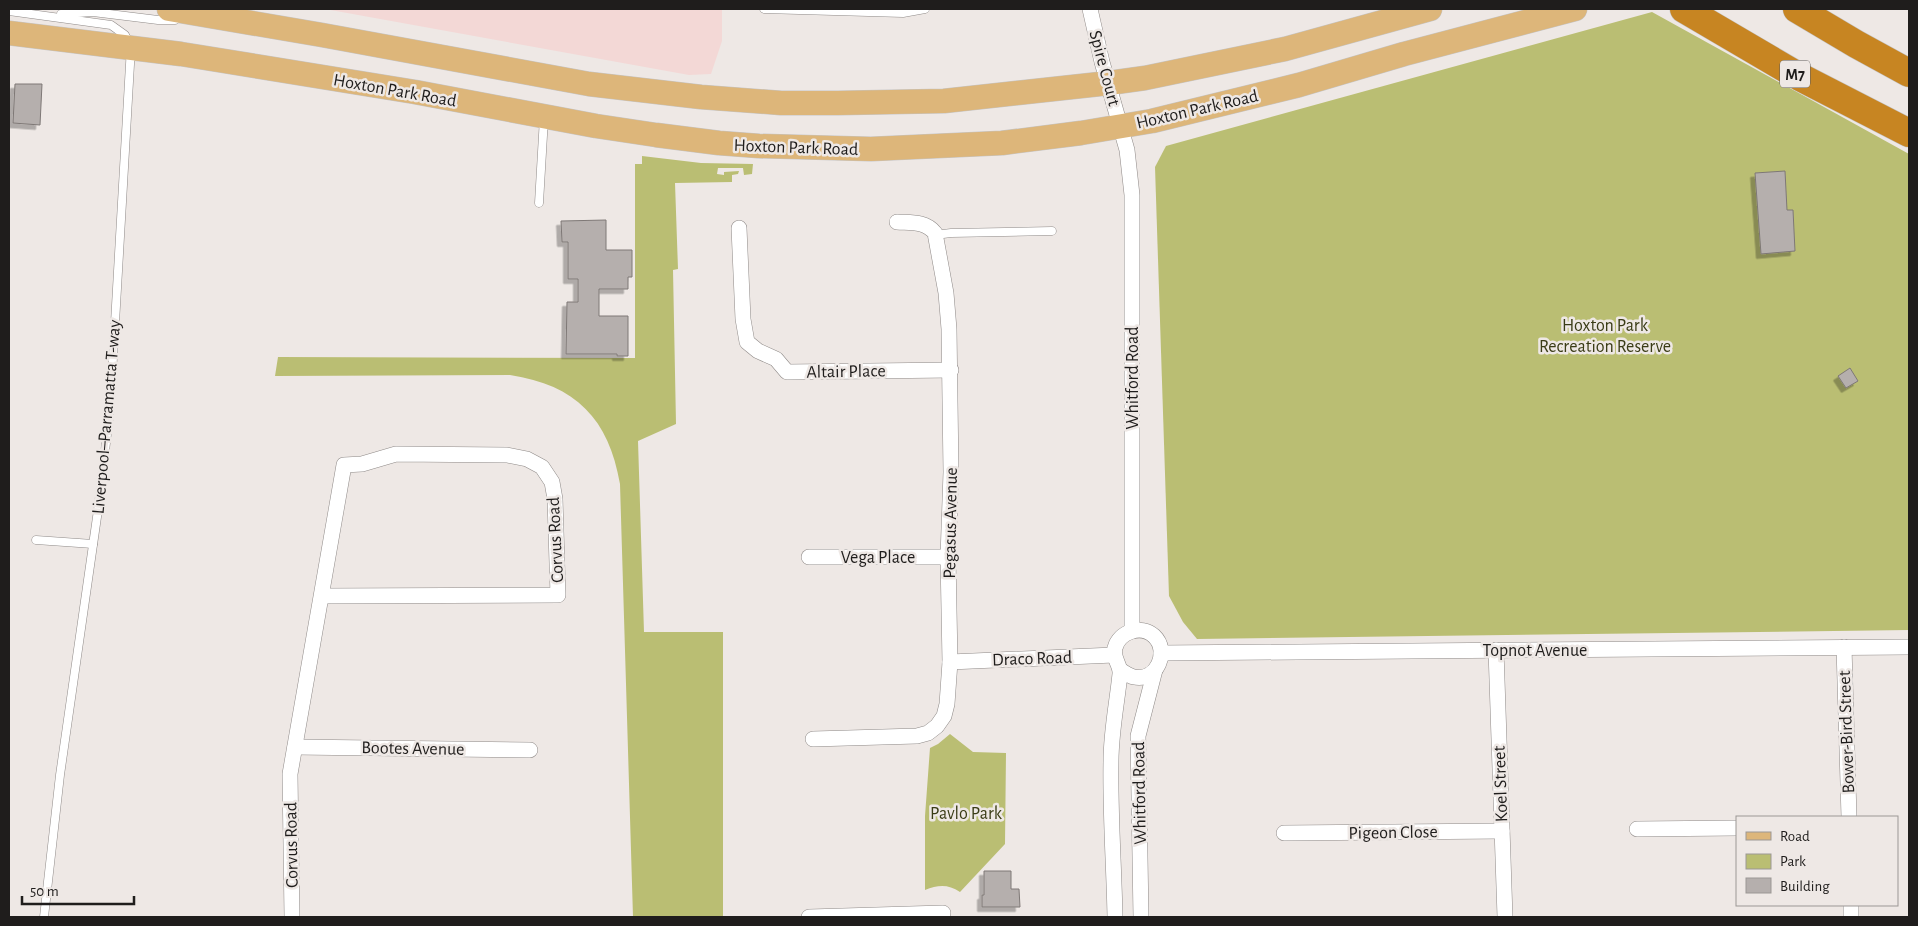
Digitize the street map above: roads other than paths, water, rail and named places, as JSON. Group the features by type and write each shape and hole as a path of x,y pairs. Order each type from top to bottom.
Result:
{"highway":[{"name":"M7","path":"1684,9 1800,77 1909,133"},
{"path":"1797,9 1909,73"}],"main road":[{"path":"169,9 589,84 781,103 944,101 1145,78 1285,49 1430,9"},
{"name":"Hoxton Park Road","path":"9,33 131,48 386,88 604,127 719,143 822,149 907,148 1002,143 1152,121 1299,85 1404,54 1575,9"}],"street":[{"name":"Spire Court","path":"1090,9 1102,62 1121,126"},
{"name":"Whitford Road","path":"1121,126 1127,150 1132,194 1132,631"},
{"path":"897,222 929,226 935,235"},
{"name":"Altair Place","path":"739,228 743,319 747,342 758,351 776,359 787,372 951,370"},
{"name":"Pegasus Avenue","path":"813,739 903,738 928,733 937,726 944,716 947,704 950,662 948,557 952,472 951,370 946,293 935,235"},
{"name":"Corvus Road","path":"292,917 290,774 344,465 362,464 396,454 507,455 527,459 542,467 552,482 555,499 558,595 322,596"},
{"name":"Vega Place","path":"809,557 948,557"},
{"path":"1140,630 1154,635 1160,644 1162,659 1156,670 1144,677 1133,677 1120,670 1114,655 1114,649 1118,640 1132,631 1140,630"},
{"name":"Topnot Avenue","path":"1161,653 1909,646"},
{"name":"Bower-Bird Street","path":"1844,647 1849,816"},
{"name":"Koel Street","path":"1496,650 1505,917"},
{"name":"Draco Road","path":"950,662 1114,655"},
{"name":"Whitford Road","path":"1115,917 1111,760 1120,670"},
{"name":"Whitford Road","path":"1141,917 1138,736 1156,670"},
{"name":"Bootes Avenue","path":"295,747 530,750"},
{"path":"1637,829 1736,828"},
{"name":"Pigeon Close","path":"1284,833 1502,831"},
{"path":"810,917 943,914"}],"lane":[{"path":"764,9 903,13 924,9"},
{"path":"9,11 111,25 125,35 131,48"},
{"path":"37,15 93,12 158,20 240,21"},
{"name":"Liverpool–Parramatta T-way","path":"44,917 60,775 94,544 110,409 131,48"},
{"path":"539,203 544,116"},
{"path":"935,235 1052,231"},
{"path":"36,540 94,544"}],"park label":[{"name":"Hoxton Park Recreation Reserve","path":"1605,335"},
{"name":"Pavlo Park","path":"966,813"}]}
